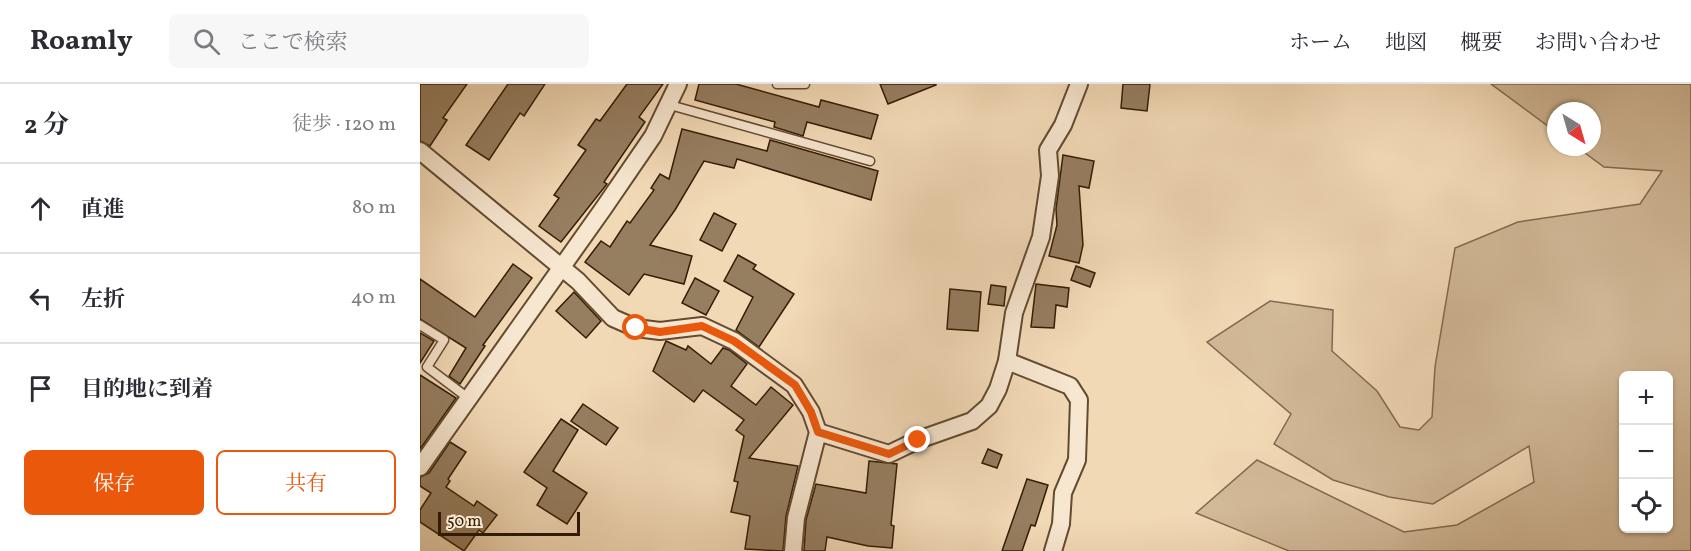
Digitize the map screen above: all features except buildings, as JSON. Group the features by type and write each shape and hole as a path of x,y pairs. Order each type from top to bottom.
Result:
{"street":[{"path":"420,467 653,136 670,105 678,84"},
{"path":"818,432 889,454 918,440 972,421 989,406 998,389 1007,361 1014,313 1041,237 1050,176 1048,150 1063,125 1079,84"},
{"path":"420,151 578,281 614,318 628,325 660,332 702,326 734,341 795,385 811,412 818,432 796,518 793,551"},
{"path":"1007,361 1071,386 1079,400 1077,460 1063,493 1061,524 1053,551"}],"lane":[{"path":"777,84 805,84"},
{"path":"670,105 870,161"},
{"path":"420,325 444,340 427,367 468,398"}],"shaded area":[{"path":"1491,84 1691,84 1691,551 1289,551 1196,513 1257,460 1404,532 1457,525 1534,482 1529,446 1433,504 1389,497 1333,480 1274,444 1291,414 1207,342 1270,301 1333,310 1332,351 1377,391 1400,427 1419,430 1432,417 1435,367 1455,248 1518,222 1640,204 1662,171 1604,167 1589,156 1601,156 1601,102 1547,102 1547,125"}],"route":[{"path":"636,328 660,332 702,326 734,341 795,385 811,412 818,432 889,454 918,440"}]}
